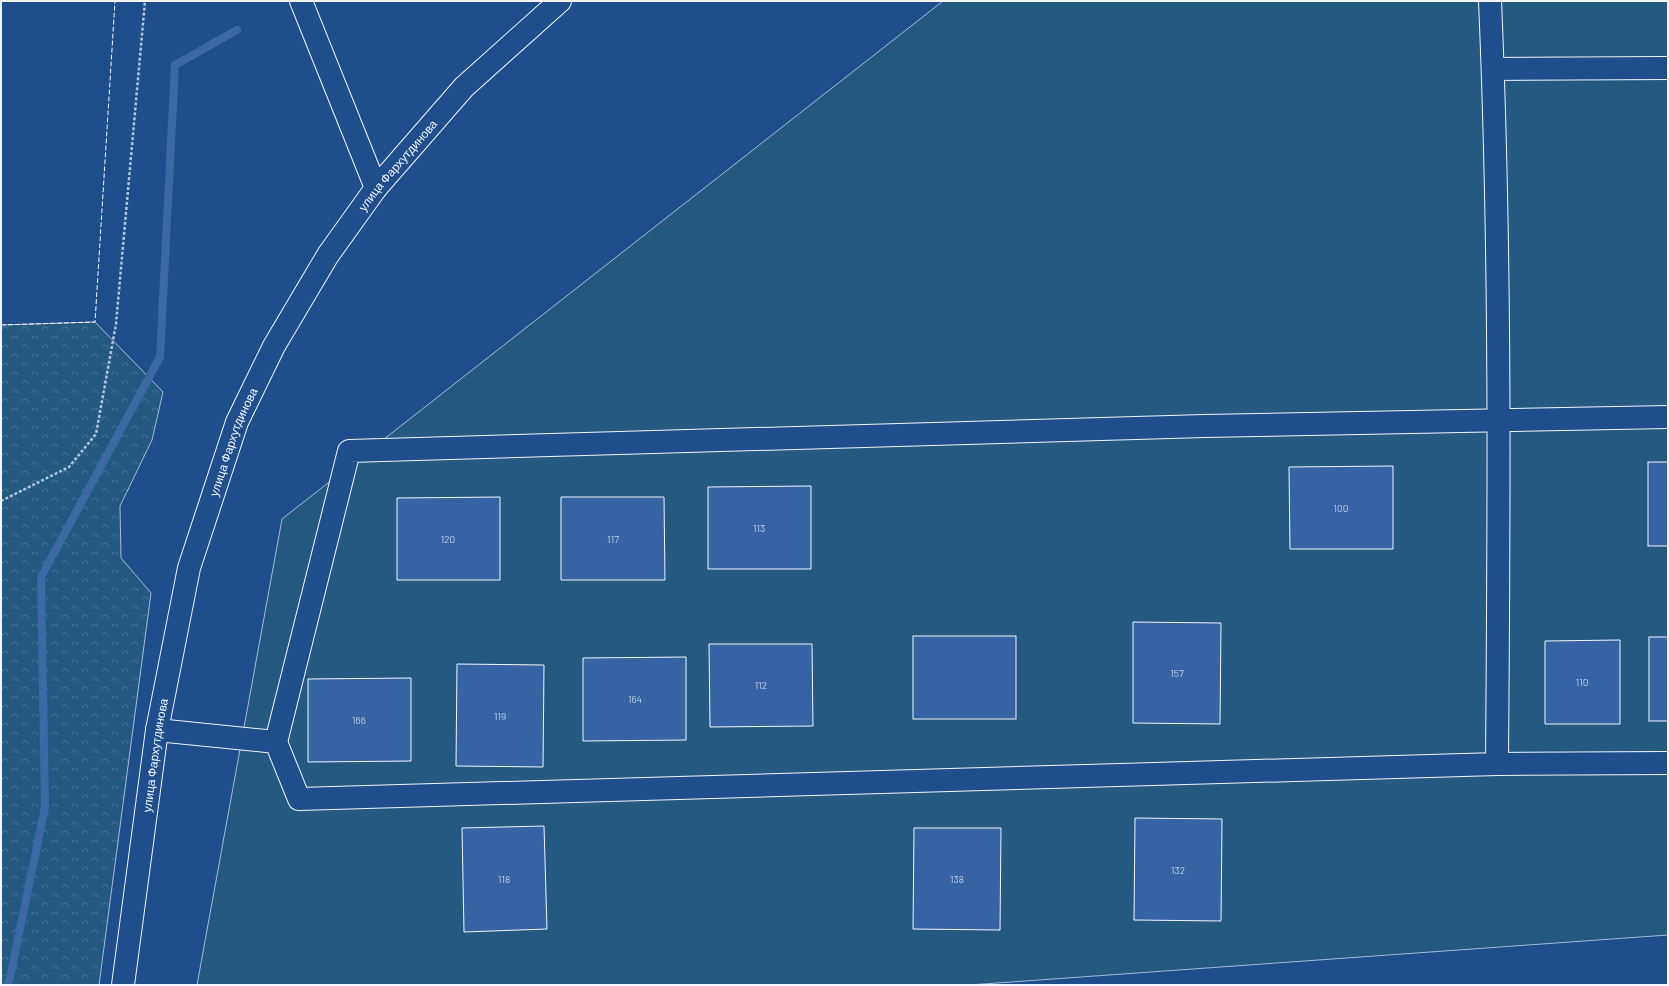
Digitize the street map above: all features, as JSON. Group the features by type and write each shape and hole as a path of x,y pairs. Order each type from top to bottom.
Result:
{"street":[{"path":"301,1 376,188"},
{"name":"улица Фархутдинова","path":"123,985 157,730 189,568 237,422 274,346 328,255 376,188 464,87 560,1"},
{"path":"1490,1 1493,69 1500,420 1497,764"},
{"path":"1493,69 1668,68"},
{"path":"1668,417 1196,426 349,451 276,742 299,799 1497,764 1668,763"},
{"path":"157,730 276,742"}],"path":[{"path":"1,501 69,467 96,434 116,324 145,1"}],"green space":[{"path":"943,1 1668,1 1668,935 969,985 197,985 282,519"},
{"path":"95,322 163,392 152,440 120,506 121,558 151,593 99,985 1,985 1,325"}],"building":[{"path":"1648,462 1668,462 1668,546 1648,546"},
{"path":"1393,466 1393,549 1290,549 1289,467"},
{"path":"811,486 811,569 708,569 708,487"},
{"path":"500,497 500,580 397,580 397,498"},
{"path":"561,497 664,497 665,580 561,580"},
{"path":"1133,622 1221,623 1220,724 1133,723"},
{"path":"913,636 1016,636 1016,719 913,719"},
{"path":"1649,637 1668,637 1668,721 1649,721"},
{"path":"1620,640 1620,724 1545,724 1545,641"},
{"path":"709,644 812,644 813,726 710,727"},
{"path":"686,657 686,740 583,741 583,658"},
{"path":"457,664 544,665 543,767 456,766"},
{"path":"411,678 411,761 308,762 308,679"},
{"path":"1135,818 1222,819 1221,921 1134,920"},
{"path":"544,826 547,929 464,932 462,828"},
{"path":"914,828 1001,828 1000,930 913,929"}],"waterway":[{"path":"7,985 10,978 45,807 41,577 160,357 175,65 237,30"}],"fence":[{"path":"1,325 95,322 115,1"}]}
